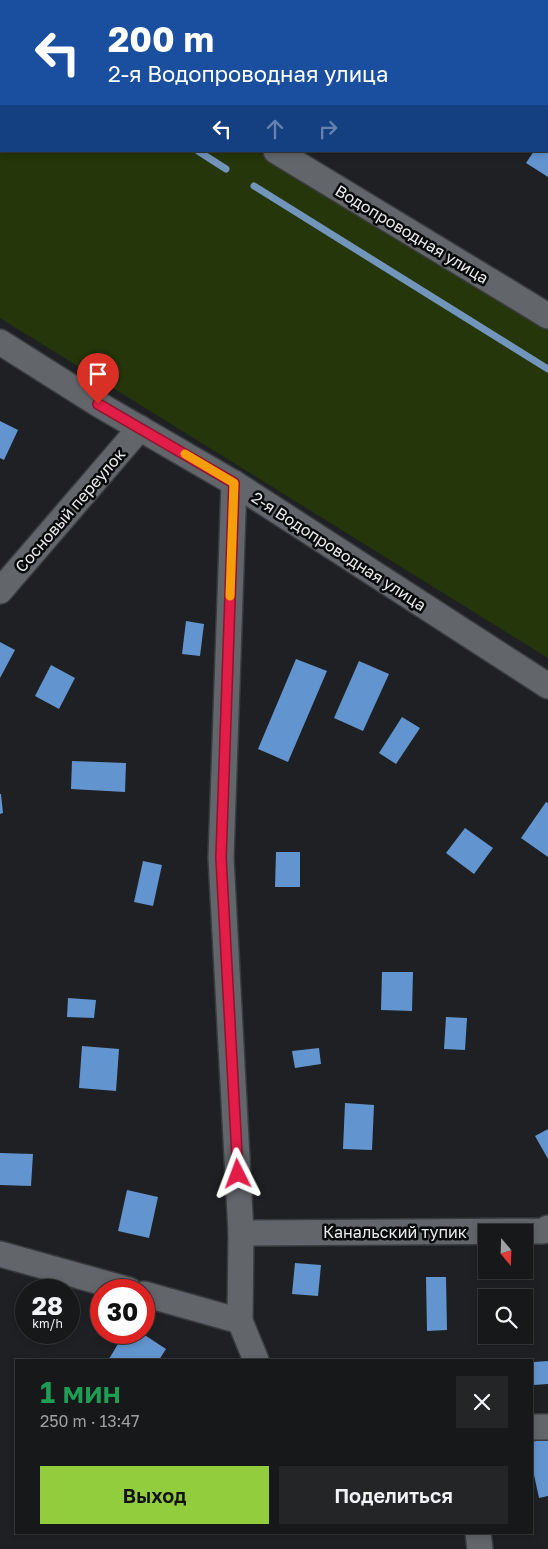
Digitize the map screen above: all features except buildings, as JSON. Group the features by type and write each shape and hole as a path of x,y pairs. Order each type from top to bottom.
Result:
{"street":[{"name":"Водопроводная улица","path":"278,152 548,316"},
{"name":"2-я Водопроводная улица","path":"0,342 98,404 234,483 548,686"},
{"name":"Сосновый переулок","path":"0,591 140,428"},
{"path":"234,483 221,858 241,1233 240,1321 256,1359"},
{"name":"Канальский тупик","path":"241,1233 543,1231 548,1228"},
{"path":"0,1254 90,1279"},
{"path":"155,1297 240,1321"},
{"path":"533,1427 548,1427"},
{"path":"478,1534 480,1549"}],"green space":[{"path":"0,152 258,152 425,256 548,329 548,658 0,318"}],"waterway":[{"path":"200,152 226,169"},
{"path":"254,186 548,369"}],"slow traffic":[{"path":"185,454 234,483 230,596"}],"route":[{"path":"98,404 234,483 221,858 238,1174"}]}
